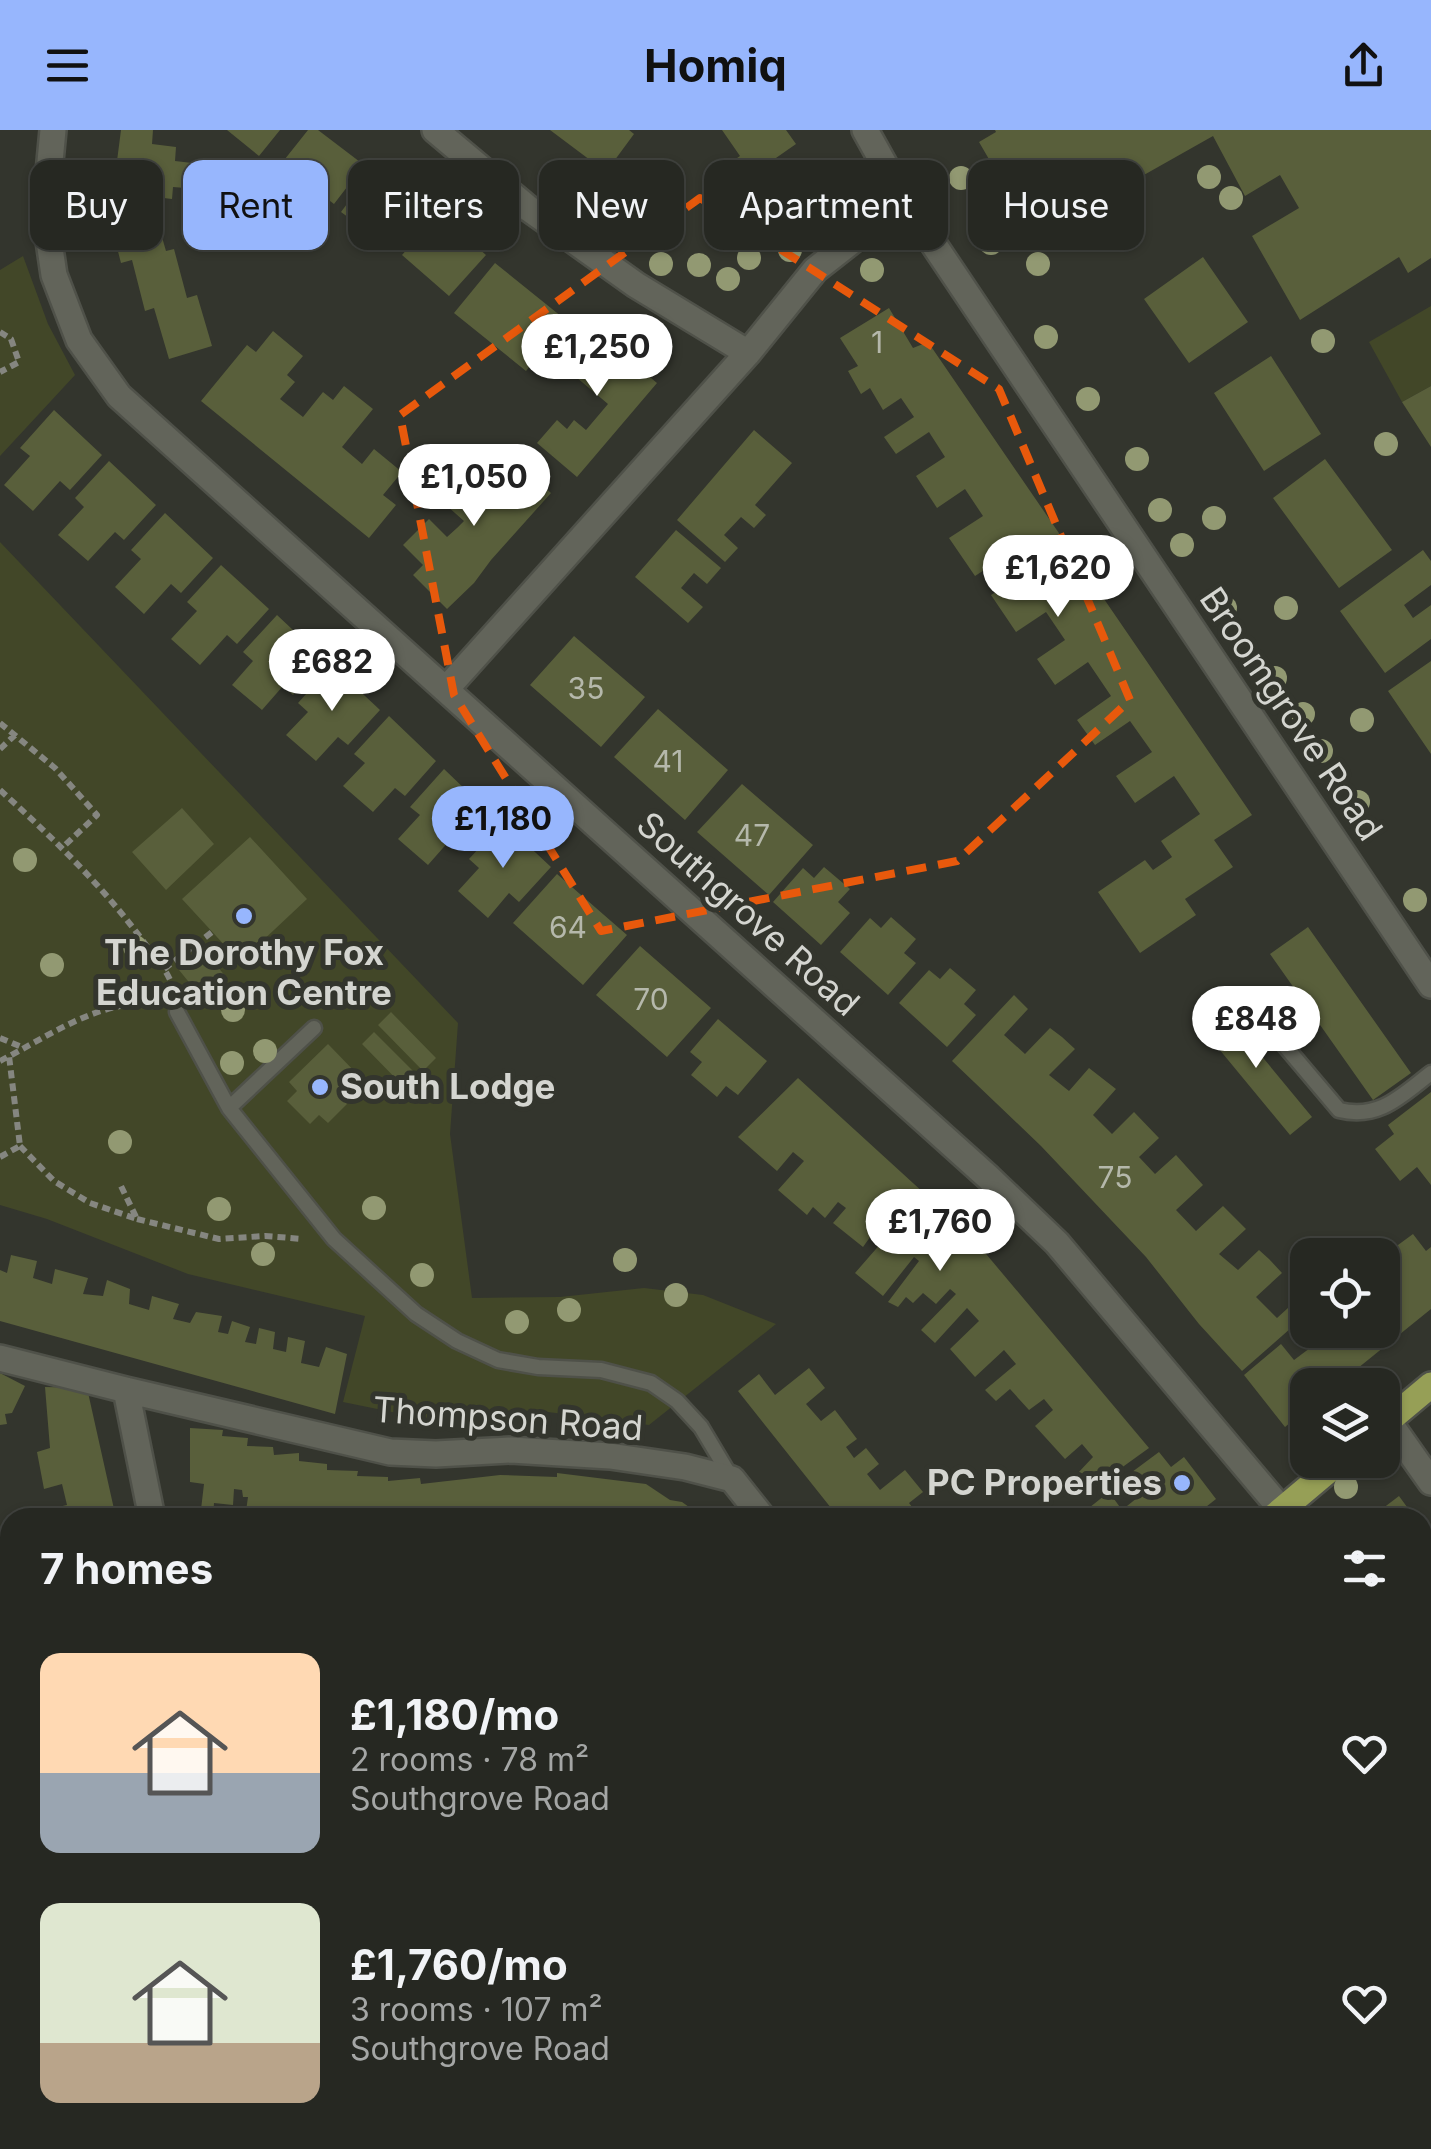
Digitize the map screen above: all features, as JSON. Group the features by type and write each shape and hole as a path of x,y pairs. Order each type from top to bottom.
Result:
{"main road":[{"path":"1400,1411 1431,1386"},
{"path":"1282,1508 1319,1478"}],"street":[{"name":"Southgrove Road","path":"53,130 44,214 54,275 79,340 120,396 1057,1243 1272,1508"},
{"path":"435,130 528,208 636,286 748,353"},
{"name":"Broomgrove Road","path":"865,130 882,160"},
{"path":"447,688 748,353 814,270 840,250"},
{"name":"Broomgrove Road","path":"938,250 1431,985"},
{"name":"Thompson Road","path":"0,1358 390,1452 511,1450 610,1456 685,1467 732,1479"},
{"path":"126,1390 150,1508"},
{"path":"1400,1442 1431,1482"},
{"path":"732,1479 754,1508"}],"lane":[{"path":"1246,1000 1339,1110 1357,1115 1388,1106 1431,1073"},
{"path":"177,1012 229,1108 334,1240 416,1314 457,1342 498,1360 538,1367 601,1370 651,1383 677,1401 701,1427 732,1479"},
{"path":"229,1108 314,1028"}],"path":[{"path":"0,332 11,339 19,362 0,372"},
{"path":"0,723 55,768 97,815 63,847"},
{"path":"0,749 16,736"},
{"path":"0,790 63,847 118,906 173,984 177,1012 149,1004 109,1008 76,1020 0,1061"},
{"path":"164,969 212,932"},
{"path":"0,1038 24,1048"},
{"path":"9,1056 20,1146 54,1181 90,1203 137,1219 219,1238 334,1240"},
{"path":"0,1157 20,1146"},
{"path":"120,1184 137,1219"}],"highlighted area":[{"path":"700,198 999,389 1130,700 957,861 601,931 454,695 400,415"}],"green space":[{"path":"23,256 48,324 75,375 0,456 0,270"},
{"path":"1431,306 1431,386 1402,402 1369,342"},
{"path":"0,542 458,1023 450,1134 472,1298 560,1297 644,1288 703,1295 776,1324 649,1425 548,1412 431,1420 343,1402 365,1316 188,1274 47,1219 0,1205"}],"building":[{"path":"121,130 153,130 152,144 176,147 175,161 183,162 183,188 173,187 172,199 163,198 163,160 117,160"},
{"path":"227,130 280,130 259,156"},
{"path":"308,130 318,130 357,160 348,160 348,186 334,204 328,199 328,160 284,160"},
{"path":"550,130 629,130 634,134 615,160 590,160"},
{"path":"722,130 786,130 796,144 773,160 734,160 740,156"},
{"path":"1431,130 1431,258 1408,273 1399,257 1300,320 1252,236 1299,208 1280,175 1245,196 1213,136 1144,175 1144,160 989,160 979,142 996,132"},
{"path":"163,241 166,251 174,249 187,298 197,295 212,346 169,359 154,308 145,311 132,260 121,263 118,250 163,250"},
{"path":"406,250 480,250 486,255 449,296 402,255"},
{"path":"1203,257 1248,322 1189,363 1144,299"},
{"path":"495,263 567,321 526,371 454,313"},
{"path":"889,308 913,348 928,342 1252,815 1214,840 1233,867 1185,899 1196,915 1140,953 1098,892 1145,860 1153,870 1172,857 1161,841 1200,814 1174,776 1135,803 1116,776 1152,752 1130,721 1095,745 1077,720 1111,696 1088,662 1055,685 1037,659 1065,640 1046,612 1016,632 991,595 1002,588 989,567 975,576 949,538 983,516 965,489 937,508 916,476 945,457 929,432 896,454 884,437 914,417 901,398 883,410 870,388 861,394 848,371 858,366 840,338"},
{"path":"588,325 657,383 577,477 537,443 557,420 567,429 574,420 586,430 608,404 557,361"},
{"path":"273,331 303,356 287,375 295,382 280,399 303,417 323,392 333,400 344,386 373,409 342,447 362,464 374,449 402,472 383,495 396,505 369,538 201,401 247,345 256,352"},
{"path":"1271,356 1321,434 1264,471 1214,393"},
{"path":"1431,386 1431,447 1402,402"},
{"path":"54,410 102,455 70,490 60,481 33,511 4,485 30,456 20,448"},
{"path":"754,430 792,463 755,505 766,515 754,528 741,517 724,535 738,548 725,562 677,520"},
{"path":"498,447 551,493 447,609 413,575 423,565 403,545 429,519 447,537 464,521 438,498 461,473 487,497 504,476 487,460"},
{"path":"1325,459 1392,550 1339,588 1273,498"},
{"path":"109,461 156,505 124,540 115,532 88,561 58,535 84,507 75,498"},
{"path":"165,513 213,558 181,593 171,584 144,614 115,587 141,559 131,550"},
{"path":"676,530 721,568 707,584 694,573 681,588 703,607 688,623 635,577"},
{"path":"1423,550 1431,561 1431,585 1404,605 1413,618 1431,605 1431,639 1385,673 1340,611"},
{"path":"221,565 269,609 237,644 227,635 200,665 171,639 197,611 187,602"},
{"path":"277,615 325,660 293,695 283,686 262,710 232,685 253,661 243,652"},
{"path":"574,636 645,697 601,747 530,685"},
{"path":"1431,661 1431,754 1388,691"},
{"path":"332,665 380,710 348,745 338,737 316,761 286,735 308,712 298,703"},
{"path":"658,709 728,770 685,820 614,757"},
{"path":"389,716 436,761 405,796 395,788 373,812 343,786 365,763 354,754"},
{"path":"444,769 491,814 460,849 450,840 428,865 398,839 420,815 410,807"},
{"path":"742,784 813,845 769,895 697,832"},
{"path":"182,808 214,844 166,890 132,852"},
{"path":"503,822 551,867 519,902 509,893 488,918 458,891 479,868 469,859"},
{"name":"The Dorothy Fox Education Centre","path":"250,837 307,899 240,962 182,899"},
{"path":"824,867 850,889 838,902 850,913 821,945 773,902 803,868 814,878"},
{"path":"557,874 627,935 583,985 513,923"},
{"path":"891,917 916,939 904,953 916,963 888,995 840,952 870,918 881,928"},
{"path":"1308,927 1411,1073 1373,1100 1270,954"},
{"path":"640,946 711,1008 667,1057 596,995"},
{"path":"204,950 226,977 201,997 179,970"},
{"path":"950,968 976,990 964,1004 976,1015 947,1047 899,1003 929,970 940,979"},
{"path":"1014,995 1028,1009 1004,1035 1025,1054 1050,1028 1075,1049 1049,1075 1069,1091 1089,1068 1116,1089 1093,1115 1112,1134 1134,1112 1159,1138 1139,1157 1155,1174 1176,1155 1203,1185 1176,1210 1196,1231 1223,1206 1246,1229 1219,1254 1238,1270 1259,1250 1282,1273 1256,1297 1277,1318 1290,1306 1290,1329 1242,1371 1146,1257 1041,1146 952,1061"},
{"path":"1222,1008 1312,1117 1290,1135 1200,1026"},
{"path":"391,1012 436,1058 423,1071 378,1025"},
{"path":"718,1019 767,1061 738,1095 726,1086 717,1097 691,1075 702,1062 690,1052"},
{"path":"374,1032 419,1077 407,1090 362,1044"},
{"name":"South Lodge","path":"328,1044 359,1076 339,1095 347,1104 328,1123 319,1115 310,1124 287,1101 297,1091 289,1082"},
{"path":"798,1078 971,1236 1149,1448 1092,1489 1077,1474 1093,1457 1082,1444 1065,1459 1035,1426 1053,1410 1044,1399 1029,1410 1010,1389 996,1401 985,1390 1016,1364 1004,1350 975,1377 950,1349 979,1321 967,1308 935,1343 921,1330 956,1294 950,1289 936,1304 923,1293 913,1303 906,1297 898,1307 888,1302 919,1261 914,1257 883,1296 855,1273 882,1242 873,1233 863,1247 833,1223 846,1208 838,1202 825,1218 813,1207 807,1215 778,1190 804,1161 793,1152 777,1171 738,1137"},
{"path":"1431,1092 1431,1185 1417,1167 1400,1181 1375,1149 1394,1134 1388,1125"},
{"path":"1413,1234 1426,1251 1431,1247 1431,1309 1400,1334 1400,1244"},
{"path":"11,1255 37,1261 33,1278 52,1284 55,1269 88,1278 83,1294 103,1296 107,1280 130,1289 129,1304 149,1310 152,1296 179,1304 173,1319 190,1323 196,1312 222,1316 218,1332 228,1334 232,1321 250,1327 245,1342 256,1344 259,1328 275,1332 273,1349 286,1352 288,1337 305,1341 301,1363 319,1367 326,1347 347,1354 335,1414 0,1321 0,1270 7,1273"},
{"path":"1281,1344 1294,1360 1310,1348 1383,1348 1358,1368 1290,1368 1290,1423 1285,1427 1244,1375"},
{"path":"809,1368 825,1388 806,1404 821,1421 835,1410 857,1439 846,1447 854,1458 866,1448 879,1464 867,1474 880,1490 905,1470 923,1492 909,1503 913,1508 831,1508 738,1391 759,1374 775,1395"},
{"path":"0,1373 25,1386 12,1413 5,1414 7,1424 0,1425"},
{"path":"45,1387 87,1388 114,1508 54,1508 67,1505 62,1484 44,1489 37,1452 50,1448"},
{"path":"190,1428 223,1430 222,1436 248,1438 247,1446 273,1447 274,1455 299,1453 299,1461 327,1464 327,1470 358,1471 357,1476 388,1477 388,1481 420,1478 421,1484 500,1475 557,1477 557,1473 646,1484 689,1508 246,1508 248,1497 243,1497 242,1490 234,1489 233,1505 214,1503 214,1508 201,1508 204,1484 190,1482"},
{"path":"1159,1452 1171,1467 1184,1457 1216,1499 1205,1508 1124,1508 1142,1494 1128,1475"},
{"path":"1109,1492 1121,1508 1089,1508"},
{"path":"1399,1496 1408,1508 1383,1508"}],"place":[{"name":"The Dorothy Fox Education Centre","path":"244,916"},
{"name":"South Lodge","path":"320,1087"},
{"name":"PC Properties","path":"1182,1483"}]}
